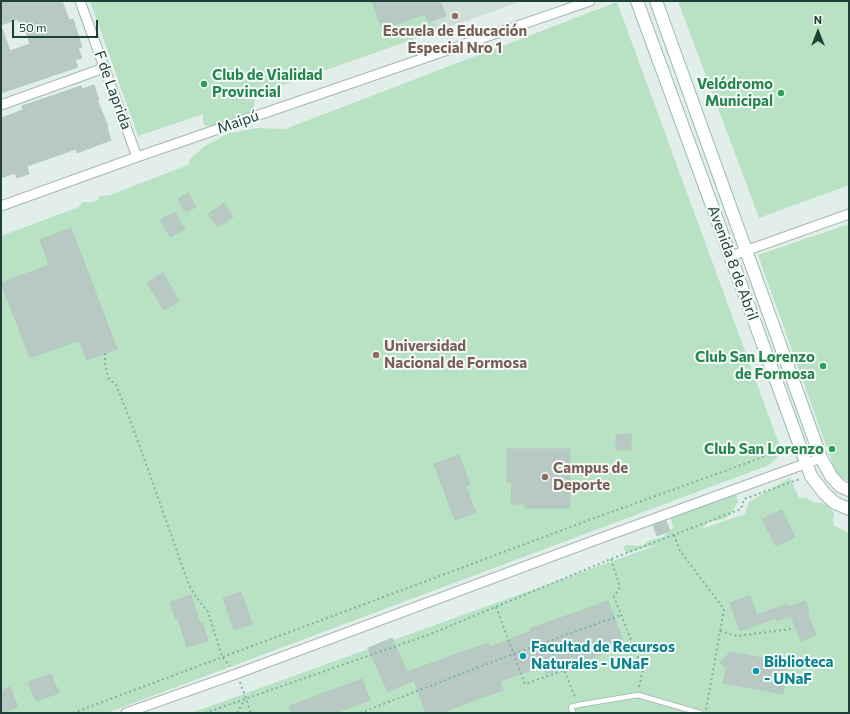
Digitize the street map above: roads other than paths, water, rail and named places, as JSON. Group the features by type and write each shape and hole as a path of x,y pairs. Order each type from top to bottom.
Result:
{"main road":[{"name":"Avenida 8 de Abril","path":"637,1 811,476 835,503 849,509"},
{"name":"Avenida 8 de Abril","path":"656,1 821,458 831,476 840,486 849,490"}],"street":[{"name":"F de Laprida","path":"80,1 137,157"},
{"name":"Maipú","path":"1,206 137,157 590,1"},
{"path":"1,105 104,68"},
{"path":"731,256 849,214"},
{"path":"126,713 244,671 821,458"}],"lane":[{"path":"573,713 571,707 638,694 700,713"}],"place":[{"name":"Escuela de Educación Especial Nro 1","path":"455,16"},
{"name":"Club de Vialidad Provincial","path":"204,84"},
{"name":"Velódromo Municipal","path":"781,93"},
{"name":"Universidad Nacional de Formosa","path":"376,355"},
{"name":"Club San Lorenzo de Formosa","path":"823,366"},
{"name":"Club San Lorenzo","path":"832,449"},
{"name":"Campus de Deporte","path":"545,477"},
{"name":"Facultad de Recursos Naturales - UNaF","path":"523,656"},
{"name":"Biblioteca - UNaF","path":"756,671"}]}
